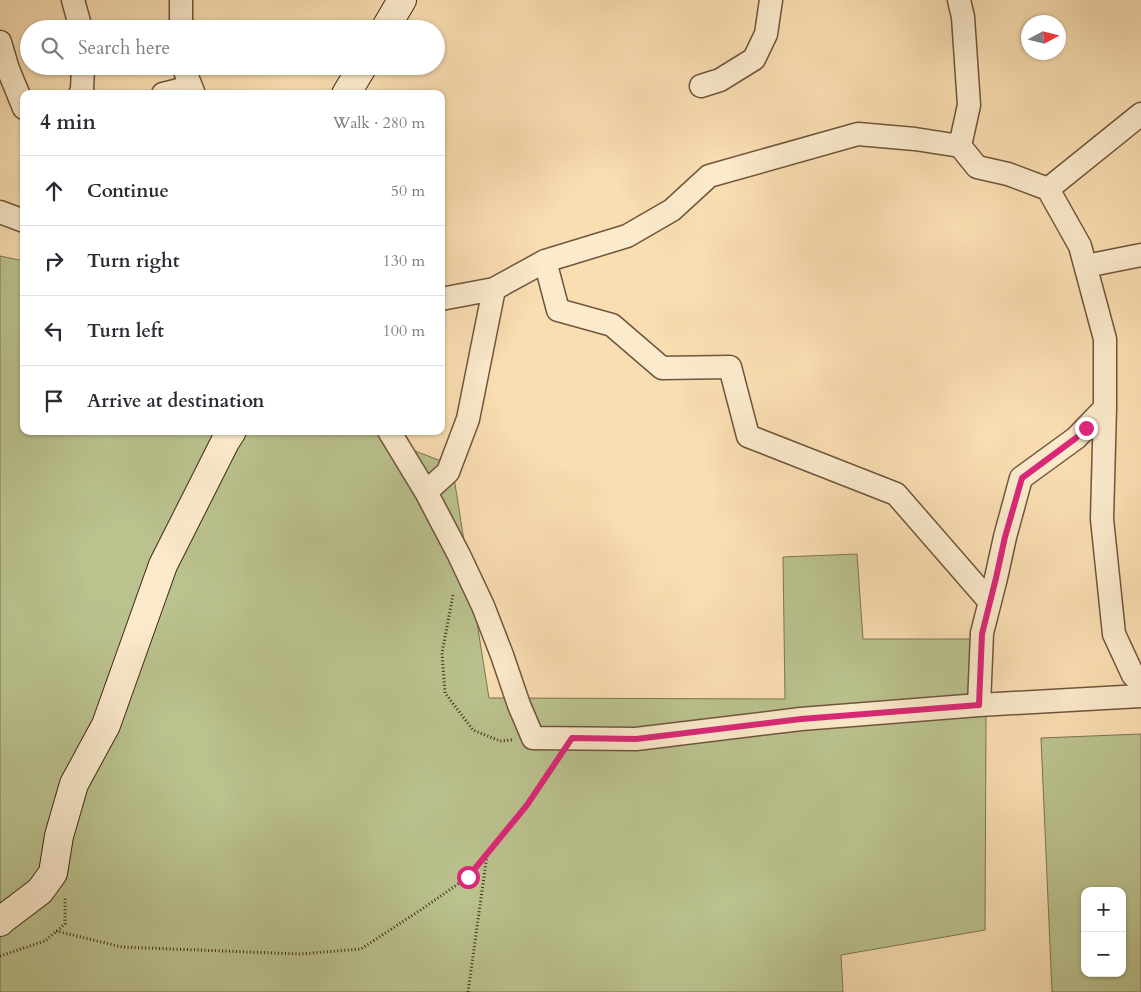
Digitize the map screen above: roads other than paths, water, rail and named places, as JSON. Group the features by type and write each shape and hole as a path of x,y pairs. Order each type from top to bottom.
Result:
{"street":[{"path":"73,0 79,20"},
{"path":"181,0 181,20"},
{"path":"390,20 402,0"},
{"path":"701,86 720,80 754,58 766,34 771,0"},
{"path":"959,0 963,17 969,105 960,146"},
{"path":"0,42 8,69 20,98"},
{"path":"82,90 83,75"},
{"path":"348,90 358,75"},
{"path":"172,90 189,82"},
{"path":"1048,189 1141,114"},
{"path":"445,297 494,289 545,261 627,236 672,210 709,176 858,134 915,139 960,146 977,167 1008,174 1048,189 1080,246 1105,339 1102,519 1114,634 1133,675 1141,683"},
{"path":"0,212 20,220"},
{"path":"1086,266 1141,254"},
{"path":"545,261 558,310 612,325 662,368 730,367 748,436 896,494 990,602"},
{"path":"426,492 448,472 468,419 494,289"},
{"path":"979,705 982,634 1005,537 1022,478 1076,438 1105,408"},
{"path":"0,922 40,891 53,873 59,836 74,784 106,724 163,565 229,435"},
{"path":"391,435 426,492 483,606 533,738 636,739 801,719 979,705 1141,696"}]}
